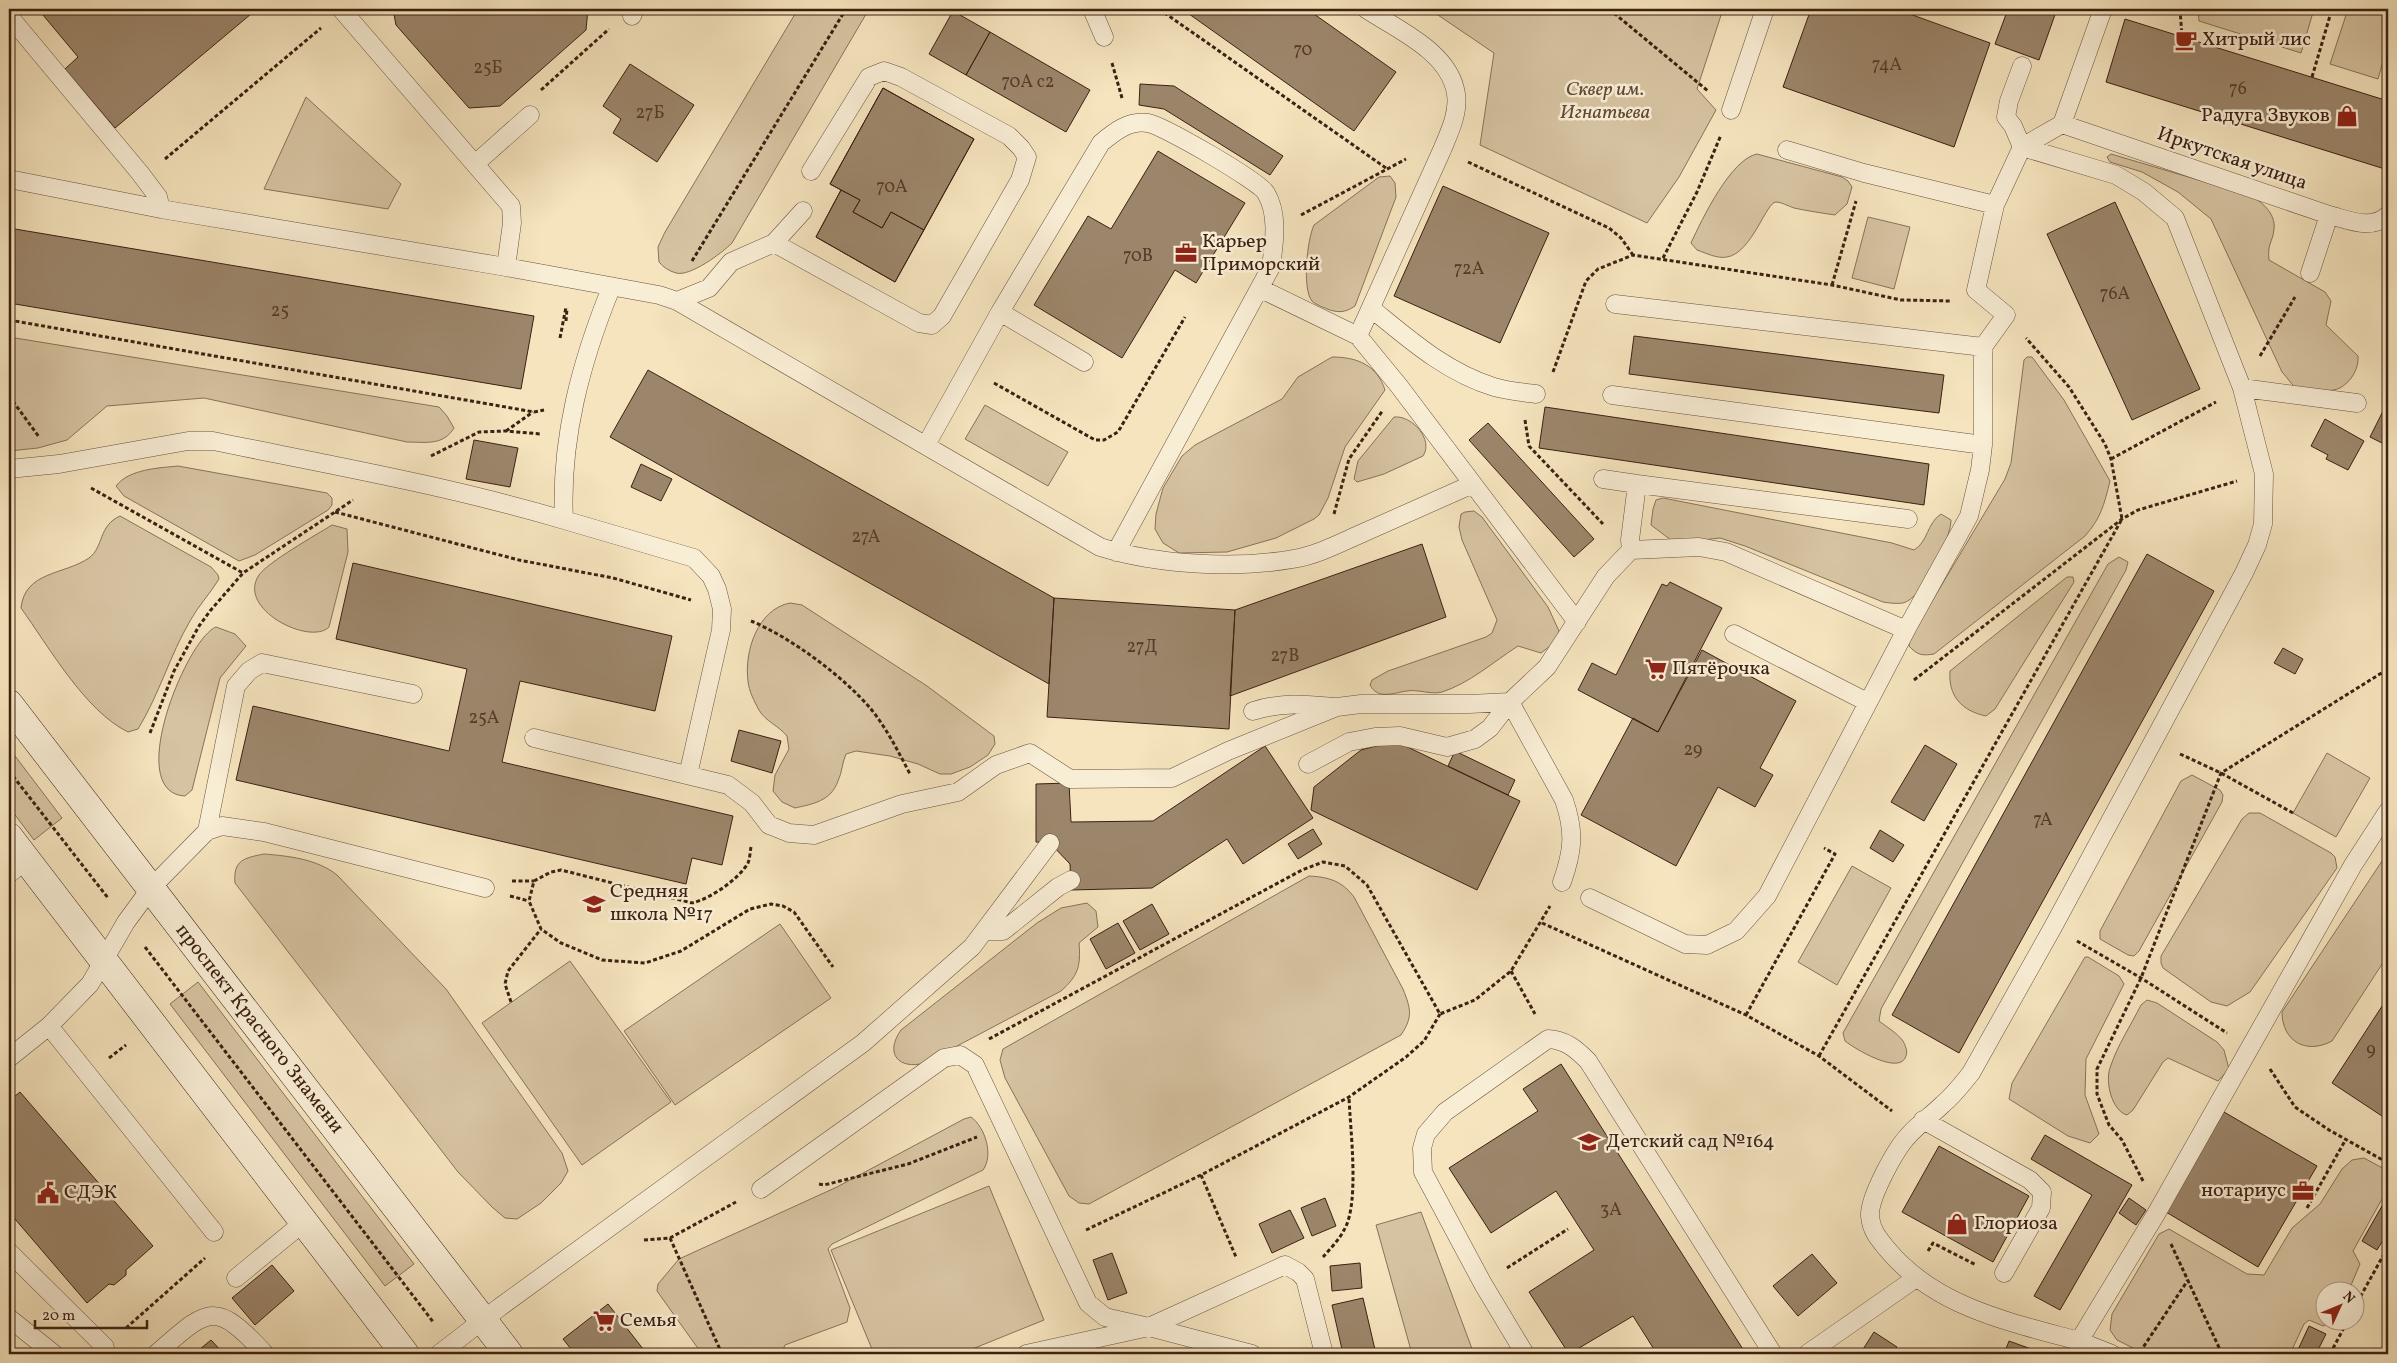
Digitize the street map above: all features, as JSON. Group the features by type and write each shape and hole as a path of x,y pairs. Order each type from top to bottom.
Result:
{"main road":[{"name":"проспект Красного Знамени","path":"9,704 509,1354"},
{"path":"9,837 18,867 103,961 304,1222 396,1351"}],"lane":[{"path":"342,9 511,206 512,223 506,267"},
{"path":"1092,9 1104,37"},
{"path":"1358,336 1372,309 1442,150 1454,118 1456,94 1450,76 1435,54 1366,9"},
{"path":"1731,110 1765,9"},
{"path":"1590,898 1685,944 1707,945 1736,931 1767,896 1867,702 1969,516 1980,470 1983,445 1983,347 2006,315 1976,290 1996,205 2022,147 2062,124 2103,9"},
{"path":"9,16 144,177 158,197 161,209"},
{"path":"2022,66 2009,101 2006,117 2013,126 2022,147"},
{"path":"774,243 919,324 932,325 942,316 1020,180 1027,157 1009,136 902,76 884,72 869,77 811,172"},
{"path":"475,164 530,115"},
{"path":"926,445 1000,312 1101,143 1117,130 1131,124 1148,123 1165,130 1251,181 1265,192 1274,214 1275,239 1271,267 1261,289 1116,552"},
{"name":"Иркутская улица","path":"2062,124 2329,215 2367,225 2382,220 2388,215"},
{"path":"2022,147 2116,175 2144,192 2175,218 2242,388 2264,474 2263,524 2257,545 2244,573 2053,927 1971,1073 1948,1100 1923,1120 1899,1147 1874,1197 1870,1215 1873,1232 1893,1255 1916,1278 1957,1303 1999,1320 2079,1341 2112,1354"},
{"path":"1787,150 1864,173 1996,205"},
{"path":"9,180 161,209 506,267 611,288 659,295 678,301 1100,546 1116,552 1167,561 1230,563 1294,559 1325,549 1473,484"},
{"path":"678,301 709,288 731,262 774,243 803,212"},
{"path":"2310,273 2329,215"},
{"path":"564,520 563,473 576,393 585,358 611,288"},
{"path":"1261,289 1358,336 1577,622"},
{"path":"1615,304 1983,347"},
{"path":"1372,309 1420,349 1457,373 1495,388 1536,394"},
{"path":"1000,312 1084,362"},
{"path":"2242,388 2357,403"},
{"path":"1612,396 1983,445"},
{"path":"9,470 59,464 188,441 213,441 388,476 528,509 694,558 711,576 717,589 722,609 717,652 688,775"},
{"path":"1603,479 1908,519"},
{"path":"1308,764 1348,742 1375,737 1400,736 1447,747 1474,739 1490,728 1510,702 1547,667 1606,576 1630,545 1637,484"},
{"path":"1630,545 1699,547 1726,552 1906,630"},
{"path":"1734,634 1867,702"},
{"path":"207,831 236,686 256,665 262,663 413,694"},
{"path":"1252,711 1275,704 1337,707 1361,704 1510,702"},
{"path":"1510,702 1564,800 1570,818 1571,857 1562,882"},
{"path":"534,738 728,785 752,803 769,825 789,833 814,835 866,815 902,804 958,792 996,765 1030,753 1070,779 1172,778 1228,751 1337,707"},
{"path":"2079,1341 2156,1214 2353,865 2388,810"},
{"path":"9,1058 49,1026 90,984 126,922 151,888 207,831 222,826 264,832 485,888"},
{"path":"439,1354 863,1043 972,947 986,931 1050,843"},
{"path":"986,931 1003,931 1058,887 1071,880"},
{"path":"49,1026 214,1232"},
{"path":"1525,1354 1483,1284 1423,1172 1421,1159 1426,1134 1445,1112 1548,1039 1560,1040 1575,1048 1588,1061 1773,1354"},
{"path":"761,1189 944,1058 960,1055 975,1065 1088,1303 1105,1317 1252,1354"},
{"path":"1923,1120 2030,1180 2042,1192 2041,1208 2004,1273"},
{"path":"236,1278 304,1222"},
{"path":"9,1252 105,1347"},
{"path":"1026,1354 1149,1327 1285,1265 1298,1272 1305,1279 1324,1354"},
{"path":"1807,1354 1916,1278"},
{"path":"156,1354 194,1321 209,1315 228,1319 265,1354"},
{"path":"9,1318 54,1354"}],"path":[{"path":"144,177 342,9"},
{"path":"678,301 688,266 846,9"},
{"path":"1158,9 1386,168"},
{"path":"1608,9 1731,110 1697,192 1663,258"},
{"path":"2180,9 2182,37"},
{"path":"2312,77 2332,9"},
{"path":"538,94 612,26"},
{"path":"1832,286 1853,212"},
{"path":"1630,545 1608,529 1529,446 1525,434 1525,418 1536,394 1546,384 1556,368 1564,338 1590,276 1598,269 1633,255 1663,258 1832,286 1901,300 1950,301 1964,298 1976,290"},
{"path":"2111,459 2242,388 2310,273"},
{"path":"558,347 571,280"},
{"path":"1819,1056 2122,519 2111,459 2104,444 2069,387 2006,315"},
{"path":"970,369 1095,440 1104,440 1118,432 1185,317"},
{"path":"9,320 534,412 542,411 548,405"},
{"path":"9,396 59,464 73,478 243,573"},
{"path":"506,431 534,412"},
{"path":"1325,549 1349,459 1371,427"},
{"path":"150,733 174,671 199,626 243,573 388,476 479,432 506,431 544,435"},
{"path":"1911,682 2122,519 2138,510 2264,474"},
{"path":"335,512 519,560 613,578 722,609 767,627 811,656 870,708 890,734 923,800"},
{"path":"2222,1354 2156,1214 2139,1172 2122,1140 2108,1125 2097,1094 2097,1069 2142,978 2221,773 2388,669"},
{"path":"2152,741 2221,773 2293,813"},
{"path":"9,771 421,1306"},
{"path":"758,813 748,862 724,887 704,900 692,903 561,870 551,872 534,881 529,901 542,929 561,943 602,960 645,963 681,951 750,909 771,904 783,906 794,912 833,967"},
{"path":"1746,1015 1835,854"},
{"path":"960,1055 1302,870 1324,862 1345,866 1367,884 1440,1014"},
{"path":"1058,1243 1202,1175 1349,1097 1406,1057 1424,1041 1440,1014 1475,1000 1511,971 1542,923 1746,1015 1819,1056 1882,1105"},
{"path":"2053,927 2142,978 2249,1048 2272,1071 2295,1107 2388,1163"},
{"path":"511,1002 505,984 508,971 542,929"},
{"path":"1511,971 1529,1002"},
{"path":"1305,1279 1345,1230 1349,1218 1352,1190 1349,1097"},
{"path":"779,1176 824,1185 908,1164 1004,1127"},
{"path":"2307,1208 2346,1139"},
{"path":"1202,1175 1247,1282"},
{"path":"591,1243 670,1238 761,1189"},
{"path":"1483,1284 1568,1229"},
{"path":"105,1347 206,1258 212,1246 214,1232"},
{"path":"670,1238 722,1354"},
{"path":"1934,1243 1995,1275 2004,1273"},
{"path":"2364,1290 2388,1247"},
{"path":"2138,1354 2188,1280"},
{"path":"2330,1354 2343,1330"}],"green space":[{"path":"798,9 869,9 732,243 714,258 697,268 682,273 671,271 659,262 658,247 665,232"},
{"name":"Cквер им. Игнатьева","path":"1429,9 1723,9 1697,89 1716,110 1679,177 1647,223 1480,145 1494,53"},
{"path":"2198,9 2314,9 2301,53 2199,21"},
{"path":"2348,9 2367,9 2388,16 2388,44 2378,79 2330,64"},
{"path":"306,97 401,184 388,209 264,189"},
{"path":"1757,154 1842,177 1852,187 1847,204 1835,215 1794,208 1776,202 1772,204 1744,247 1736,253 1727,257 1719,257 1697,250 1691,243 1718,191 1737,167 1747,158"},
{"path":"2111,154 2249,195 2263,204 2273,218 2274,223 2269,260 2325,292 2331,301 2326,325 2358,356 2356,370 2348,382 2340,388 2326,391 2302,390 2294,386 2282,372 2211,219 2178,192 2142,172 2110,162 2107,157"},
{"path":"1390,176 1395,183 1396,197 1355,306 1346,311 1337,311 1316,304 1309,295 1306,276 1309,242 1314,225 1379,177"},
{"path":"1868,217 1910,227 1894,289 1852,278"},
{"path":"9,337 439,407 454,428 445,438 434,442 407,442 204,398 107,406 67,440 38,448 9,451"},
{"path":"1332,357 1341,357 1365,364 1377,374 1385,390 1345,447 1328,498 1319,515 1276,538 1227,552 1179,553 1163,543 1155,529 1156,514 1163,488 1182,456 1195,445 1282,399 1298,377"},
{"path":"2027,357 2032,357 2064,400 2110,481 2104,504 2095,523 2085,536 1934,654 1920,654 1909,646 1910,638 2005,479 2011,463 2024,360"},
{"path":"985,405 1068,452 1048,486 965,439"},
{"path":"1394,417 1408,420 1419,430 1426,443 1426,450 1423,456 1384,474 1357,482 1354,479 1358,461"},
{"path":"178,466 327,493 332,498 332,505 328,510 255,555 239,561 124,496 116,486 128,476 136,473"},
{"path":"1663,498 1892,543 1914,550 1919,547 1936,518 1941,514 1951,520 1950,529 1941,554 1927,580 1911,599 1903,603 1893,603 1883,602 1745,546 1720,538 1675,543 1651,525 1656,500"},
{"path":"1474,511 1482,517 1548,607 1559,631 1554,643 1541,653 1518,646 1472,678 1442,692 1377,693 1370,685 1372,680 1388,671 1486,637 1492,633 1497,620 1462,540 1459,527 1461,514"},
{"path":"120,516 211,567 219,579 183,634 152,703 138,729 128,732 112,722 83,694 21,608 24,596 38,580 79,564 89,558 97,548 108,525"},
{"path":"332,525 347,529 348,552 329,627 320,632 307,632 292,628 278,621 266,611 258,600 255,588 259,575 282,556"},
{"path":"2119,557 2128,562 2126,570 1881,1009 1879,1021 1903,1041 1906,1056 1902,1061 1895,1063 1867,1055 1845,1041 1843,1033 2108,564"},
{"path":"2067,577 2073,577 2074,582 1995,709 1986,716 1977,714 1958,701 1951,688 1950,671"},
{"path":"790,603 802,605 927,686 994,736 995,744 988,755 970,767 951,774 940,774 918,764 890,756 856,751 846,754 835,788 826,797 815,803 795,808 782,802 773,791 775,775 789,749 787,736 759,710 749,688 747,669 751,645 762,622 779,607"},
{"path":"216,627 235,634 246,646 220,678 192,790 185,796 167,788 160,770 160,744 166,714 177,685 190,658 204,637"},
{"path":"9,748 62,818 34,840 9,807"},
{"path":"2327,753 2370,778 2336,837 2293,813"},
{"path":"2192,775 2220,790 2223,795 2222,802 2139,951 2134,956 2128,955 2100,939 2100,931 2181,781"},
{"path":"2249,813 2260,813 2331,853 2335,857 2337,868 2250,992 2227,1006 2211,1002 2163,968 2161,956 2242,819"},
{"path":"2388,852 2388,955 2332,1041 2313,1046 2297,1043 2286,1031 2282,1012"},
{"path":"264,854 293,857 312,862 337,875 446,989 562,1153 568,1171 561,1183 541,1203 517,1219 505,1218 458,1172 235,883 236,869 241,861"},
{"path":"1852,866 1891,888 1837,985 1798,962"},
{"path":"1309,876 1323,877 1335,881 1345,887 1354,897 1406,996 1410,1013 1408,1023 1401,1035 1089,1204 1079,1203 1069,1196 1005,1078 1000,1060 1003,1049"},
{"path":"1087,903 1096,911 1098,927 1079,943 1079,964 1077,970 1061,991 925,1063 908,1064 901,1062 897,1058 894,1053 894,1046 901,1030 1037,923 1061,908"},
{"path":"780,924 831,998 675,1105 624,1031"},
{"path":"2085,957 2119,976 2124,984 2086,1059 2085,1095 2099,1134 2090,1143 2068,1136 2009,1099 2012,1083"},
{"path":"570,961 671,1102 582,1165 482,1023"},
{"path":"198,982 414,1264 385,1286 170,1004"},
{"path":"2147,1000 2157,1003 2217,1042 2224,1050 2229,1069 2218,1081 2168,1058 2163,1062 2133,1110 2127,1115 2117,1108 2111,1095 2108,1081 2110,1068 2120,1044 2141,1005"},
{"path":"971,1117 984,1134 988,1149 988,1157 983,1170 832,1244 828,1249 850,1308 847,1322 785,1345 781,1354 702,1354 657,1291 658,1284 679,1259 837,1187"},
{"path":"2364,1158 2388,1171 2388,1196 2382,1199 2353,1251 2360,1264 2353,1280 2314,1280 2314,1322 2309,1320 2304,1324 2290,1354 2145,1354 2117,1340 2110,1330 2112,1314 2159,1234 2169,1229 2247,1274 2264,1275 2292,1228 2320,1204 2342,1169 2352,1160"},
{"path":"989,1186 1044,1320 960,1354 874,1354 831,1250"},
{"path":"1421,1212 1474,1354 1412,1354 1376,1225"}],"building":[{"path":"38,9 257,9 115,128 65,69 78,57"},
{"path":"393,9 588,9 586,30 500,106 469,108 396,25"},
{"path":"1182,9 1307,9 1396,72 1354,131"},
{"path":"1811,9 1896,9 1990,43 1954,147 1783,87"},
{"path":"2008,9 2057,9 2039,60 1995,44"},
{"path":"953,11 990,32 966,75 929,54"},
{"path":"2125,19 2388,101 2388,170 2106,82"},
{"path":"990,32 1090,90 1066,132 966,75"},
{"path":"630,64 694,105 657,162 613,133 621,119 603,106"},
{"path":"1140,84 1174,86 1283,156 1270,175 1164,109 1139,105"},
{"path":"883,88 974,139 895,282 816,237 841,190 830,184"},
{"path":"883,88 974,139 924,230 891,212 882,228 853,212 860,200 830,184"},
{"path":"1158,151 1245,203 1196,283 1175,270 1122,358 1034,305 1088,216 1111,229"},
{"path":"1443,186 1549,233 1500,343 1394,296"},
{"path":"841,190 860,200 853,212 882,228 891,212 924,230 895,282 816,237"},
{"path":"2115,202 2200,389 2132,420 2047,234"},
{"path":"9,228 534,316 521,389 9,303"},
{"path":"2388,241 2388,255 2382,251"},
{"path":"1634,336 1944,375 1939,413 1629,374"},
{"path":"648,370 1054,598 1049,684 610,437"},
{"path":"2388,401 2388,446 2370,437"},
{"path":"1545,407 1929,464 1924,505 1539,448"},
{"path":"2325,419 2364,441 2348,470 2326,459 2328,455 2311,446"},
{"path":"1488,423 1594,539 1574,557 1469,440"},
{"path":"474,440 518,448 510,487 466,479"},
{"path":"641,464 672,479 661,501 631,487"},
{"path":"1422,544 1446,617 1230,696 1235,610"},
{"path":"2147,554 2214,591 1959,1053 1892,1015"},
{"path":"353,563 672,636 655,711 520,681 502,762 733,816 722,865 692,858 686,884 236,780 253,706 449,751 467,669 336,639"},
{"path":"1670,582 1722,608 1658,732 1578,690 1592,663 1616,675 1662,584 1667,586"},
{"path":"1054,598 1235,610 1229,729 1047,717"},
{"path":"2283,648 2303,659 2295,674 2274,663"},
{"path":"1702,650 1796,701 1760,768 1773,775 1755,807 1718,787 1676,866 1581,815 1633,718 1658,732"},
{"path":"739,730 781,741 772,773 731,761"},
{"path":"1395,741 1520,801 1477,890 1311,810 1314,787 1361,750"},
{"path":"1925,745 1957,764 1924,821 1891,802"},
{"path":"1265,746 1313,818 1243,864 1227,839 1152,888 1071,890 1070,864 1050,843 1036,842 1036,784 1069,783 1071,822 1153,821"},
{"path":"1455,751 1515,780 1508,795 1448,766"},
{"path":"1313,829 1322,844 1298,859 1288,844"},
{"path":"1880,830 1904,845 1893,862 1870,848"},
{"path":"1152,904 1169,934 1140,950 1123,921"},
{"path":"1118,923 1135,953 1106,969 1090,939"},
{"path":"2388,997 2388,1120 2332,1083"},
{"path":"1561,1064 1746,1354 1657,1354 1633,1316 1569,1354 1529,1292 1594,1250 1556,1191 1491,1233 1449,1168 1538,1111 1523,1089"},
{"path":"20,1092 153,1246 126,1270 126,1275 114,1285 109,1284 87,1303 9,1212 9,1101"},
{"path":"2224,1112 2317,1166 2258,1267 2166,1212"},
{"path":"2045,1135 2132,1185 2060,1310 2034,1296 2092,1195 2031,1159"},
{"path":"1939,1146 2029,1196 1993,1262 1902,1212"},
{"path":"1325,1198 1336,1226 1312,1236 1301,1208"},
{"path":"2129,1198 2146,1210 2136,1225 2119,1213"},
{"path":"2386,1199 2388,1201 2388,1232 2377,1250 2362,1241"},
{"path":"1290,1210 1304,1238 1272,1253 1259,1224"},
{"path":"1112,1253 1127,1293 1108,1300 1093,1260"},
{"path":"1812,1254 1837,1283 1798,1316 1773,1286"},
{"path":"1360,1263 1362,1288 1332,1291 1330,1266"},
{"path":"272,1265 294,1291 255,1325 232,1298"},
{"path":"1363,1298 1376,1354 1343,1354 1332,1305"},
{"name":"Семья","path":"608,1304 647,1354 575,1354 563,1339"},
{"path":"2309,1326 2326,1334 2316,1354 2296,1354"},
{"path":"1874,1332 1897,1347 1892,1354 1860,1354"},
{"path":"211,1340 224,1354 194,1354"},
{"path":"2009,1341 2045,1354 2004,1354"}],"place":[{"name":"Хитрый лис","path":"2186,40"},
{"name":"Радуга Звуков","path":"2347,116"},
{"name":"Карьер Приморский","path":"1186,253"},
{"name":"Пятёрочка","path":"1656,669"},
{"name":"Средняя школа №17","path":"594,904"},
{"name":"Детский сад №164","path":"1589,1142"},
{"name":"нотариус","path":"2303,1191"},
{"name":"СДЭК","path":"48,1193"},
{"name":"Глориоза","path":"1957,1224"},
{"name":"Семья","path":"604,1321"}]}
